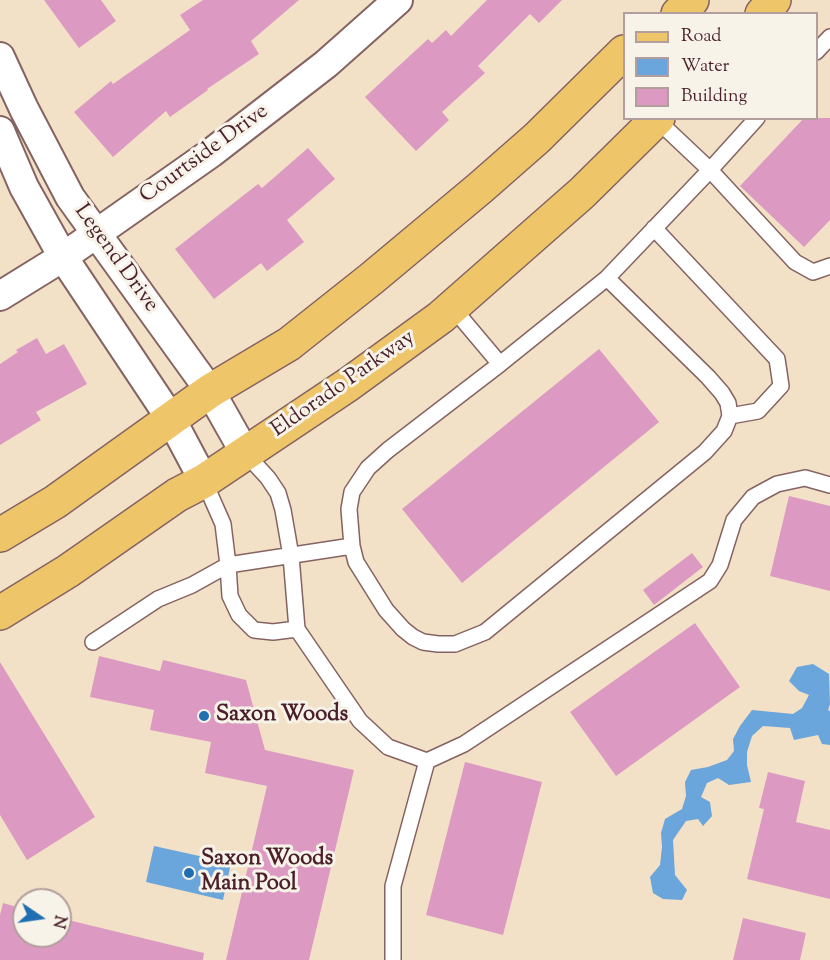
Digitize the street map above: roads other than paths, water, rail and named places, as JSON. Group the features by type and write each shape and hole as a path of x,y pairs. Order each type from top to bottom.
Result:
{"main road":[{"path":"666,12 677,0"},
{"path":"680,12 692,0"},
{"path":"764,12 774,0"},
{"path":"0,535 55,502 210,392 289,344 480,189 529,145 623,53"},
{"name":"Eldorado Parkway","path":"0,613 68,571 177,495 204,481 349,384 441,316 582,193 656,120"}],"street":[{"name":"Courtside Drive","path":"0,296 63,257 238,133 326,64 398,0"},
{"name":"Legend Drive","path":"0,57 24,110 70,197 210,392 245,453"},
{"name":"Legend Drive","path":"0,132 24,187 63,257 171,419 204,481"}],"lane":[{"path":"818,50 830,37"},
{"path":"658,120 710,170 795,262 813,272 830,266"},
{"path":"607,278 722,393 728,403 730,416 724,431 705,452 484,632 455,644 423,642 413,637 395,621 377,598 356,562 352,546 349,509 352,492 368,468 388,450 607,278 755,120"},
{"path":"654,228 777,359 781,386 758,411 730,416"},
{"path":"452,307 500,364"},
{"path":"245,453 268,478 278,493 291,556 297,628 360,721 388,747 427,761 464,744 710,581 720,565 734,520 753,497 777,484 806,478 830,485"},
{"path":"204,481 223,524 230,596 239,615 254,630 273,632 297,628"},
{"path":"93,642 158,599 192,585 228,566 352,546"},
{"path":"393,960 393,886 427,761"}],"water":[{"path":"813,664 829,674 830,745 822,744 818,735 794,740 790,728 763,726 752,736 747,752 751,782 729,785 718,778 707,783 701,797 710,802 712,816 703,826 698,819 686,821 673,840 675,875 687,890 682,900 663,899 653,893 650,877 660,865 661,833 665,819 682,809 686,796 685,782 691,770 727,760 734,751 733,739 752,710 793,714 802,708 809,695 799,691 789,681 797,667"},
{"name":"Saxon Woods Main Pool","path":"154,846 231,863 223,900 146,882"}],"place":[{"name":"Saxon Woods","path":"204,716"},
{"name":"Saxon Woods Main Pool","path":"189,873"}]}
